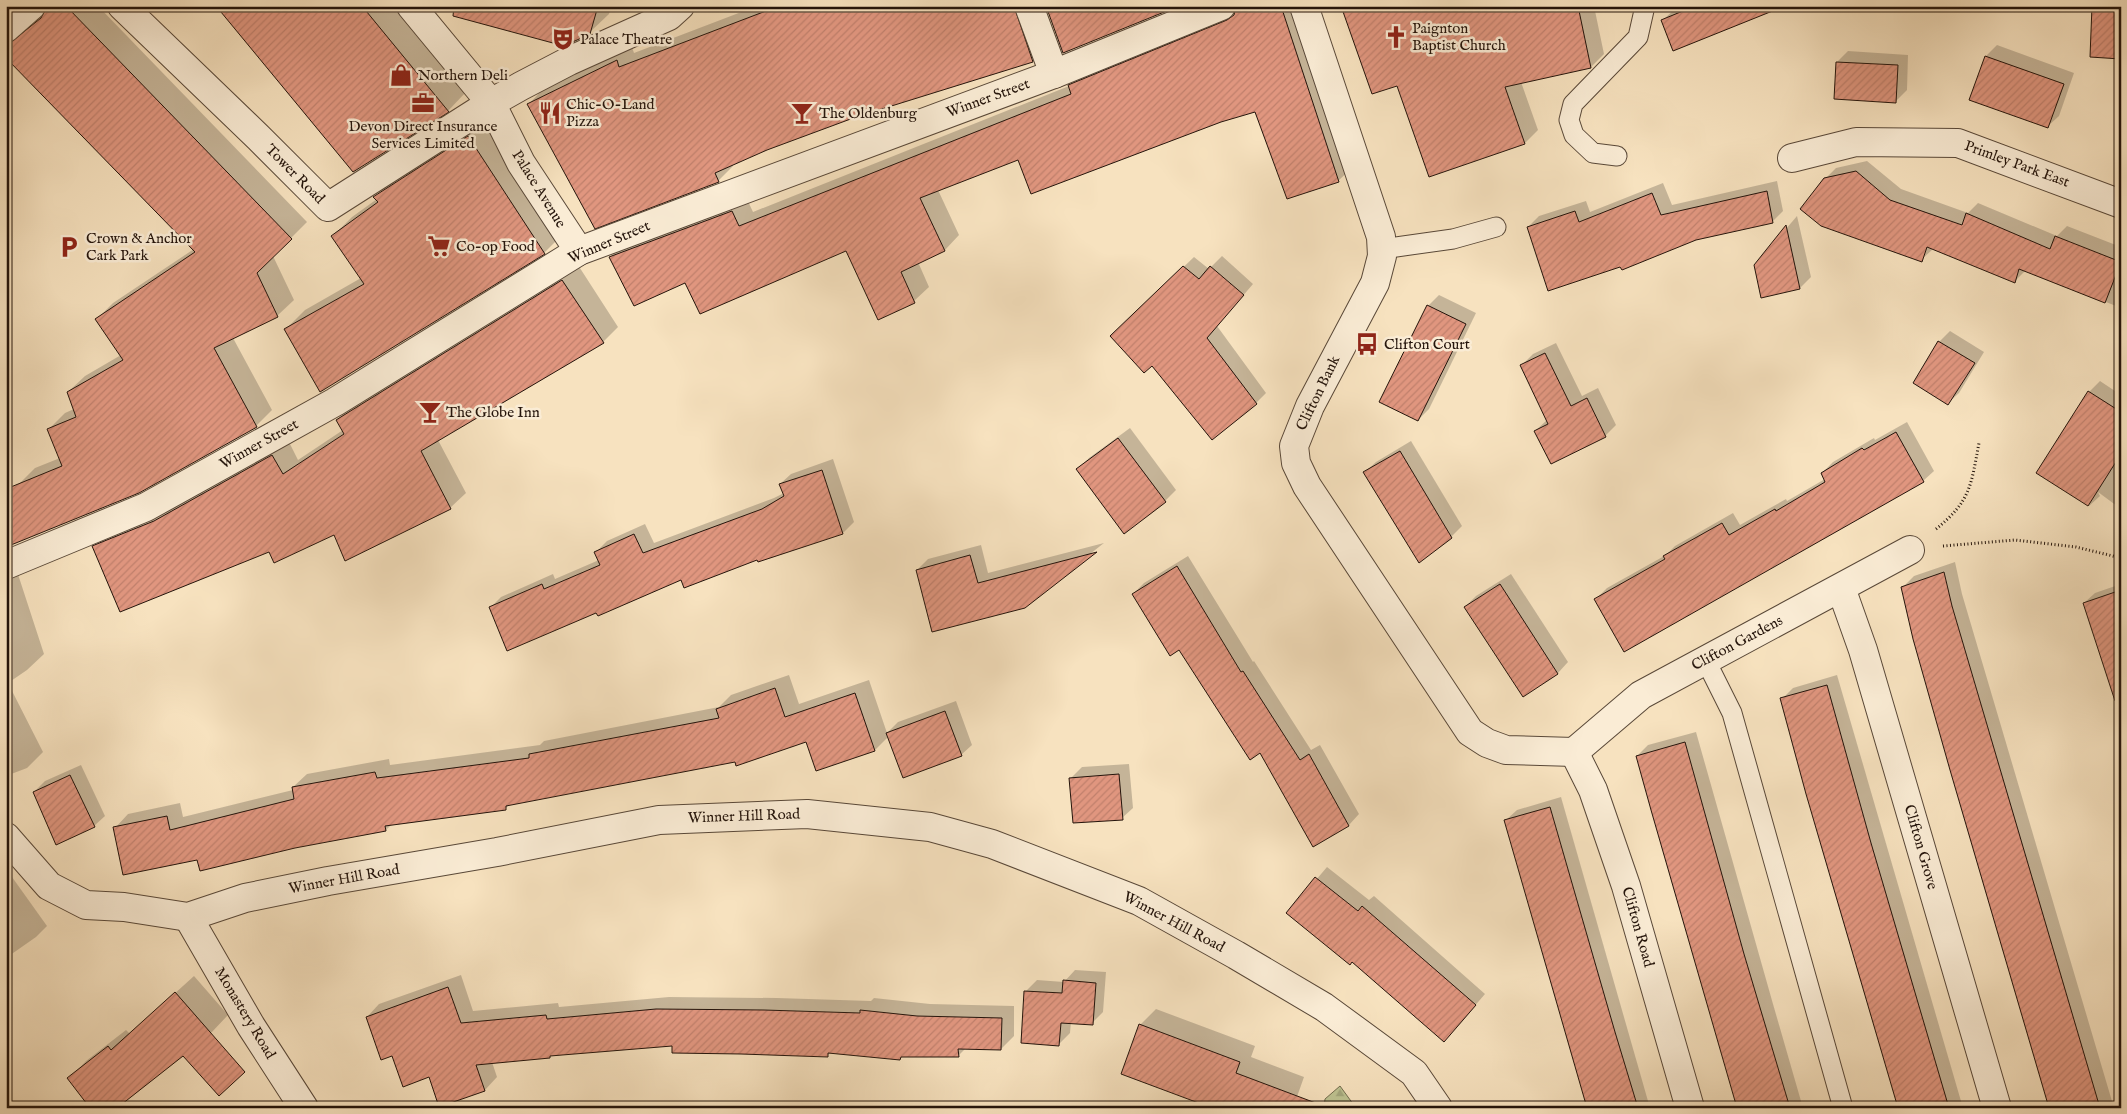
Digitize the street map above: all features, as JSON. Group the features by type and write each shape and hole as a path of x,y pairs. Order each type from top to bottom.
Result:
{"street":[{"path":"6,28 31,6"},
{"name":"Tower Road","path":"122,6 328,207 491,103"},
{"name":"Palace Avenue","path":"411,6 491,103 521,163 579,251"},
{"path":"491,103 569,61 669,16 680,6"},
{"path":"1029,6 1054,74"},
{"name":"Winner Street","path":"6,565 146,507 335,402 579,251 1054,74 1221,6"},
{"name":"Clifton Bank","path":"1304,6 1381,237 1382,256 1375,283 1310,406 1294,446 1296,463 1307,486 1470,732 1487,743 1506,750 1574,752"},
{"name":"Primley Park East","path":"1792,158 1856,142 1958,142 2121,204"},
{"name":"Clifton Gardens","path":"1574,752 1641,695 1910,550"},
{"name":"Clifton Grove","path":"1841,588 1866,659 1998,1108"},
{"name":"Clifton Road","path":"1574,752 1593,790 1626,886 1690,1108"},
{"name":"Winner Hill Road","path":"6,837 50,886 86,905 124,908 188,918 245,898 659,820 807,814 930,827 992,844 1107,888 1155,910 1324,1007 1414,1073 1438,1108"},
{"name":"Monastery Road","path":"188,918 251,1026 304,1108"}],"lane":[{"path":"1617,156 1593,153 1574,135 1569,120 1574,104 1638,37 1645,6"},
{"path":"1382,249 1453,239 1496,227"},
{"path":"1706,659 1732,713 1843,1108"}],"path":[{"path":"1910,550 1954,514 1971,488 1979,443"},
{"path":"1910,550 2016,540 2076,547 2121,558"}],"green space":[{"path":"1340,1086 1356,1108 1324,1108 1325,1099"}],"building":[{"path":"47,6 66,6 292,239 257,273 278,317 214,348 257,427 139,493 6,547 6,489 62,466 47,429 76,417 67,392 123,360 95,319 195,252 6,58 6,46 41,18"},
{"path":"216,6 362,6 449,112 353,172"},
{"name":"Palace Theatre","path":"454,6 598,6 590,34 564,46 453,16"},
{"path":"779,6 1014,6 1033,62 856,117 767,150 715,173 719,182 595,229 527,104 617,60 619,67"},
{"path":"1046,6 1179,6 1063,53"},
{"path":"1236,6 1281,6 1339,182 1287,199 1255,112 1221,122 1031,194 1018,160 920,198 945,251 901,272 915,303 878,320 846,251 700,314 685,283 634,306 609,257 732,211 739,226 1071,94 1068,85 1227,20 1234,15"},
{"path":"1341,6 1578,6 1591,68 1505,87 1525,144 1429,177 1397,86 1372,94"},
{"path":"1695,6 1780,6 1780,8 1673,51 1661,20"},
{"path":"2092,6 2121,6 2121,59 2090,57"},
{"path":"1985,56 2064,84 2048,128 1969,100"},
{"path":"1836,62 1898,65 1896,103 1834,99"},
{"name":"Co-op Food","path":"468,136 545,254 320,392 284,329 364,284 331,236 378,202 373,197"},
{"path":"1856,171 1890,200 1962,225 1966,213 2050,249 2055,236 2121,262 2105,303 2019,269 2015,283 1927,247 1922,262 1821,226 1800,209 1824,178"},
{"path":"1767,191 1773,223 1696,240 1622,270 1620,267 1548,291 1527,227 1575,211 1579,222 1652,193 1661,215"},
{"path":"1786,225 1800,289 1761,298 1754,265"},
{"path":"1183,266 1199,279 1210,266 1244,295 1207,338 1257,404 1212,440 1152,366 1144,373 1110,336"},
{"path":"562,280 604,343 421,451 451,509 345,561 334,535 274,563 269,552 120,612 92,546 154,521 272,455 283,474 344,434 336,420"},
{"path":"1427,305 1466,324 1418,421 1379,402"},
{"path":"1938,341 1975,363 1948,405 1913,383"},
{"path":"1545,353 1571,406 1587,398 1606,437 1551,464 1534,431 1548,424 1520,365"},
{"path":"2088,391 2121,412 2121,454 2088,506 2036,473"},
{"path":"1896,432 1924,482 1624,652 1594,599 1665,559 1663,556 1722,523 1729,535 1775,509 1776,511 1825,482 1821,473 1862,448 1864,450"},
{"path":"1118,438 1166,502 1124,534 1076,469"},
{"path":"1400,451 1452,538 1419,563 1363,472"},
{"path":"822,470 843,534 758,562 757,560 684,588 681,580 598,616 596,613 507,651 489,607 542,584 544,589 600,565 594,552 634,534 643,553 762,509 784,496 779,484"},
{"path":"1097,552 1025,608 932,632 916,570 970,555 978,583"},
{"path":"1177,566 1241,672 1243,671 1300,760 1309,754 1349,826 1313,847 1260,753 1250,760 1179,650 1170,656 1132,594"},
{"path":"1944,572 1952,606 2100,1108 2049,1108 1950,770 1913,639 1901,587"},
{"path":"1500,584 1558,674 1523,697 1464,607"},
{"path":"2121,590 2121,700 2115,701 2083,603"},
{"path":"1827,685 1871,843 1949,1108 1898,1108 1806,794 1780,698"},
{"path":"775,688 785,717 855,693 875,751 816,771 806,742 736,766 735,762 506,806 506,810 385,826 386,831 295,848 200,871 197,860 123,875 113,827 167,816 170,830 294,799 292,787 375,772 377,778 529,758 529,754 719,718 716,709"},
{"path":"945,711 962,756 903,778 886,733"},
{"path":"1685,742 1744,954 1790,1108 1737,1108 1651,810 1636,756"},
{"path":"1119,774 1123,820 1073,823 1069,778"},
{"path":"70,775 95,827 56,845 33,792"},
{"path":"1550,807 1638,1108 1587,1108 1504,820"},
{"path":"1315,877 1358,911 1362,906 1476,1005 1444,1042 1352,962 1350,965 1286,913"},
{"path":"1063,980 1096,983 1093,1025 1061,1023 1059,1046 1021,1043 1024,991 1062,993"},
{"path":"448,987 461,1023 546,1015 547,1019 656,1009 860,1013 860,1010 917,1016 1002,1018 1001,1050 958,1049 959,1057 901,1057 900,1060 828,1053 828,1057 672,1053 672,1046 550,1056 550,1058 476,1065 485,1091 439,1107 429,1077 403,1087 392,1056 381,1060 366,1017"},
{"path":"175,992 245,1072 219,1096 183,1056 117,1108 90,1108 67,1078 108,1046 111,1050"},
{"path":"1139,1024 1240,1062 1236,1073 1321,1105 1320,1108 1212,1108 1121,1074"}],"place":[{"name":"Paignton Baptist Church","path":"1396,37"},
{"name":"Palace Theatre","path":"563,39"},
{"name":"Northern Deli","path":"401,75"},
{"name":"Devon Direct Insurance Services Limited","path":"423,103"},
{"name":"Chic-O-Land Pizza","path":"550,113"},
{"name":"The Oldenburg","path":"802,113"},
{"name":"Co-op Food","path":"439,246"},
{"name":"Crown & Anchor Cark Park","path":"69,247"},
{"name":"Clifton Court","path":"1367,344"},
{"name":"The Globe Inn","path":"430,412"}]}
